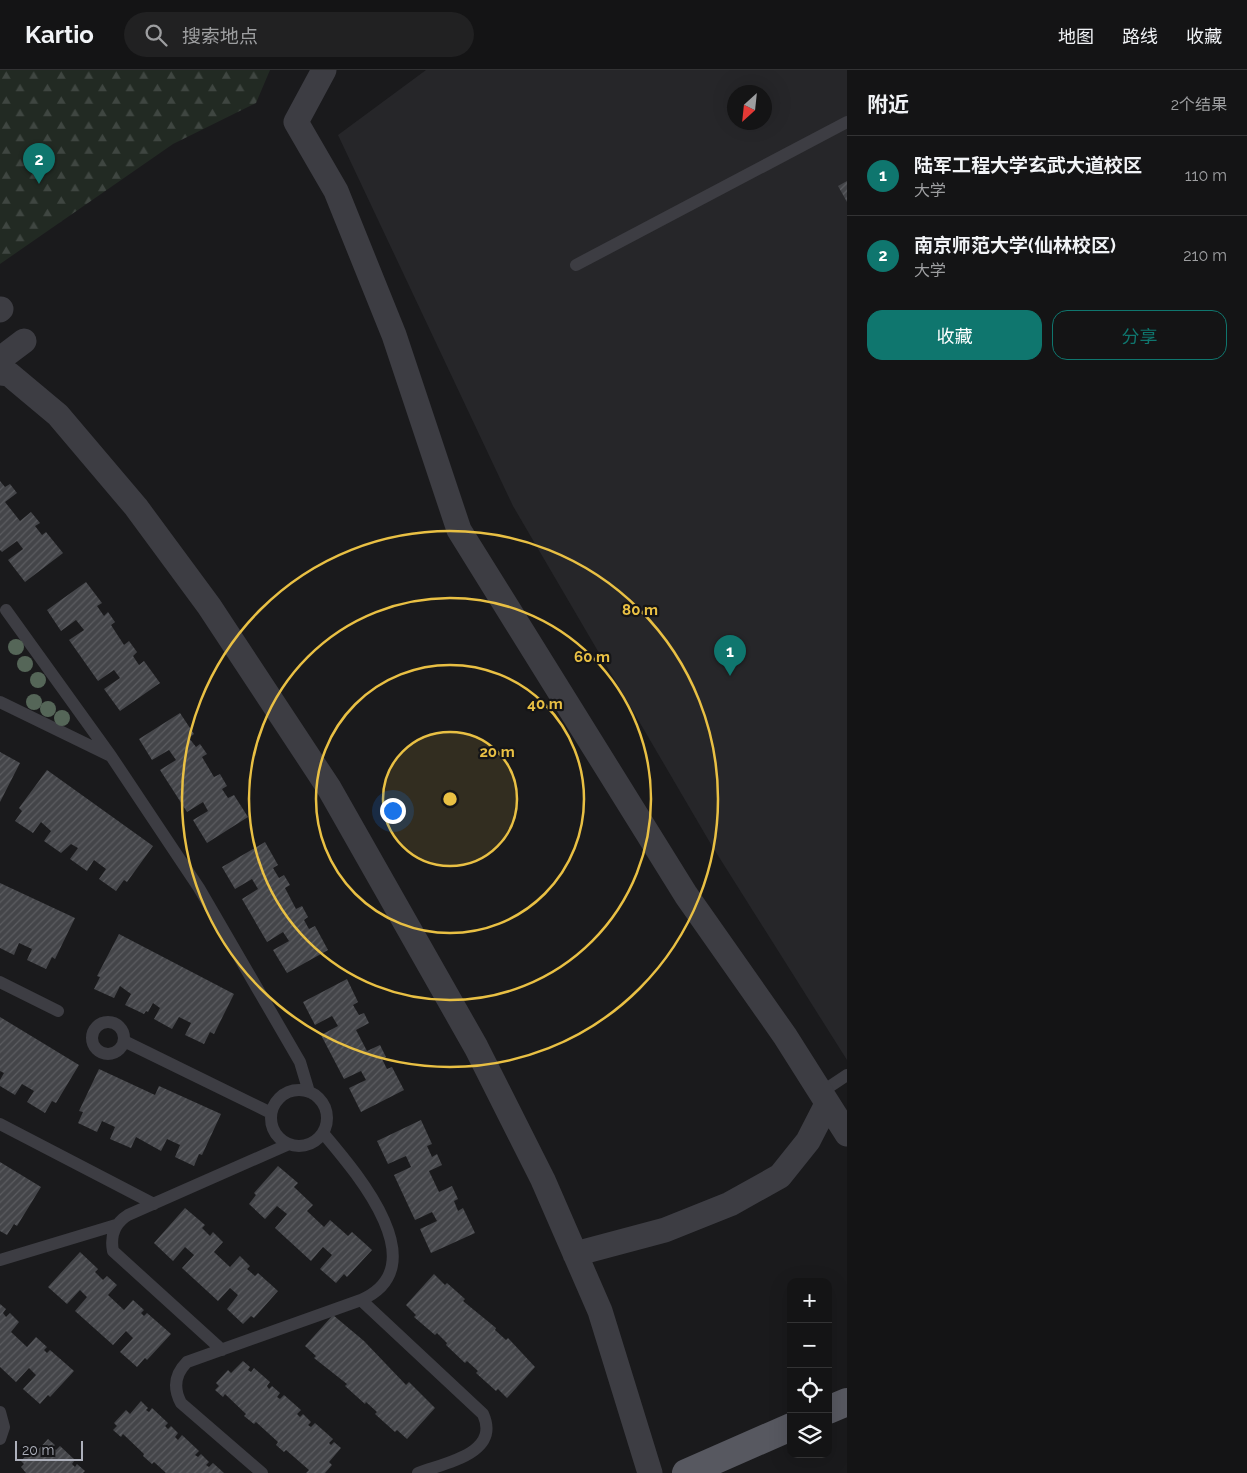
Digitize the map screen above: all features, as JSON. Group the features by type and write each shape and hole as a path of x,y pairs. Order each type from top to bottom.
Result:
{"main road":[{"path":"832,1408 847,1402"},
{"path":"686,1473 787,1429"}],"street":[{"path":"324,70 296,122 336,191 358,245 394,336 459,530 686,895 785,1036 847,1134"},
{"path":"0,360 24,341"},
{"path":"0,373 9,374 58,415 136,507 209,606 329,788 476,1047 543,1180 600,1311 650,1473"},
{"path":"575,1254 665,1230 730,1204 780,1176 808,1141 824,1099"}],"lane":[{"path":"576,264 847,122"},
{"path":"0,1260 116,1225 128,1215 288,1144 308,1145 323,1133 327,1114 324,1105 309,1092 300,1062 208,904 110,756 2,609"},
{"path":"0,702 110,756"},
{"path":"0,982 58,1011"},
{"path":"124,1041 271,1112"},
{"path":"824,1099 847,1075"},
{"path":"288,1144 274,1132 271,1112 281,1096 290,1091 309,1092"},
{"path":"0,1124 154,1204"},
{"path":"262,1473 181,1403 178,1397 176,1382 187,1362 361,1300 376,1293 386,1283 394,1255 391,1240 371,1195 355,1171 323,1133"},
{"path":"116,1225 112,1238 113,1252 222,1350"},
{"path":"361,1300 483,1414 486,1422 486,1437 478,1449 418,1473"},
{"path":"0,1412 4,1427 0,1438"}],"shaded area":[{"path":"426,70 847,70 847,1060 712,846 513,506 338,135"}],"green space":[{"path":"0,70 270,70 256,103 173,144 0,264"}],"building":[{"path":"847,181 847,202 838,186"},
{"path":"0,481 5,487 10,484 17,493 5,502 20,521 31,512 40,523 35,526 42,535 46,532 63,553 25,582 8,560 23,549 17,541 2,552 0,550"},
{"path":"86,582 102,603 97,606 104,616 108,612 115,622 111,625 124,645 129,641 137,652 133,656 139,665 144,661 160,683 120,711 104,689 120,678 114,670 98,681 69,640 84,630 76,620 61,631 47,610"},
{"path":"180,713 194,734 189,738 196,747 200,744 207,754 202,757 214,777 220,774 227,786 222,789 228,798 234,795 248,817 207,843 193,820 208,811 203,802 187,812 160,770 176,760 169,750 152,760 139,739"},
{"path":"0,752 20,763 0,802"},
{"path":"47,770 153,846 127,882 124,880 116,891 99,879 106,869 94,860 87,871 70,859 78,848 71,844 61,853 44,841 51,831 41,822 33,833 15,821 22,811 19,808"},
{"path":"265,842 278,865 273,868 279,878 284,875 290,885 285,888 296,909 302,906 308,917 304,920 309,929 315,926 328,950 287,973 273,950 289,941 283,932 267,942 242,899 258,889 252,879 235,889 222,867"},
{"path":"0,883 75,918 55,959 52,957 46,969 27,960 32,949 19,943 14,955 0,948"},
{"path":"119,934 234,994 214,1034 210,1032 204,1044 185,1035 191,1023 179,1017 172,1029 154,1019 160,1008 153,1003 148,1012 146,1011 144,1014 125,1005 131,994 120,986 114,998 94,989 100,977 97,976"},
{"path":"347,979 358,1002 353,1005 359,1015 364,1013 369,1023 356,1030 367,1051 380,1045 386,1057 382,1059 387,1069 392,1067 404,1090 361,1112 349,1088 366,1080 361,1071 344,1079 321,1035 338,1026 332,1016 315,1025 303,1002"},
{"path":"0,1017 79,1065 56,1103 52,1101 45,1113 27,1102 34,1091 22,1084 15,1095 0,1086 0,1080 4,1073 0,1071"},
{"path":"99,1069 155,1095 159,1086 221,1114 202,1155 199,1154 194,1166 175,1157 180,1145 167,1139 161,1151 136,1137 131,1148 110,1139 115,1127 102,1121 97,1132 78,1123 83,1112 79,1111"},
{"path":"421,1120 432,1144 427,1146 432,1157 437,1154 442,1165 429,1171 439,1192 452,1186 458,1199 454,1201 458,1211 463,1208 475,1233 431,1253 420,1229 437,1221 432,1212 415,1220 394,1175 411,1167 406,1156 388,1164 377,1141"},
{"path":"0,1162 41,1187 17,1226 14,1224 7,1235 0,1231"},
{"path":"278,1166 298,1183 294,1187 313,1205 307,1211 324,1227 330,1220 348,1236 352,1232 372,1250 347,1277 344,1274 336,1283 320,1269 332,1255 323,1247 311,1261 275,1228 287,1214 277,1206 265,1219 249,1204 256,1195 254,1193"},
{"path":"185,1208 205,1225 202,1228 210,1236 213,1232 223,1242 214,1252 230,1267 240,1256 250,1266 247,1269 255,1276 258,1273 278,1291 254,1318 251,1316 243,1324 227,1309 238,1295 230,1288 218,1301 182,1268 194,1255 185,1247 173,1261 154,1243"},
{"path":"80,1252 98,1269 95,1272 103,1280 107,1276 117,1285 108,1295 124,1310 133,1300 144,1310 141,1313 144,1316 147,1313 171,1334 147,1360 145,1358 137,1367 120,1352 133,1338 126,1331 113,1345 75,1311 87,1297 80,1290 67,1304 48,1287"},
{"path":"434,1274 445,1285 447,1283 465,1299 463,1301 496,1328 495,1330 506,1340 508,1338 535,1367 507,1398 476,1373 478,1371 467,1361 465,1363 446,1345 447,1343 437,1333 435,1335 414,1317 416,1315 406,1305"},
{"path":"0,1304 6,1309 3,1313 6,1317 10,1313 19,1322 11,1332 27,1347 36,1337 47,1347 44,1350 47,1353 50,1350 74,1371 50,1397 48,1395 40,1404 23,1389 36,1375 29,1368 16,1382 0,1367"},
{"path":"333,1315 364,1341 406,1385 409,1382 435,1408 407,1439 397,1430 395,1432 375,1414 377,1412 345,1386 347,1384 314,1358 316,1356 305,1346"},
{"path":"243,1361 250,1367 248,1370 251,1372 254,1368 270,1382 267,1386 269,1389 272,1386 280,1393 277,1397 280,1399 284,1395 301,1410 297,1414 300,1417 303,1414 311,1422 308,1425 311,1427 315,1423 333,1439 329,1443 331,1445 334,1442 341,1448 329,1462 332,1465 325,1473 306,1473 309,1470 286,1450 284,1452 276,1445 278,1442 256,1422 254,1424 244,1416 246,1414 225,1394 223,1397 215,1390 219,1386 216,1383 228,1370 231,1373"},
{"path":"141,1401 148,1408 146,1410 149,1412 152,1408 168,1423 165,1426 168,1429 171,1426 178,1433 175,1437 178,1440 182,1435 199,1451 195,1455 198,1457 201,1454 209,1462 206,1465 209,1467 213,1463 224,1473 166,1473 154,1462 152,1464 123,1434 121,1437 113,1430 117,1426 114,1423 126,1410 130,1414"},
{"path":"48,1439 55,1445 53,1447 56,1450 60,1446 75,1460 72,1464 75,1467 77,1464 85,1471 83,1473 26,1473 21,1467 24,1464 21,1461 33,1448 37,1451"}],"place":[{"name":"南京师范大学(仙林校区)","path":"39,184"},
{"name":"陆军工程大学玄武大道校区","path":"730,676"}]}
